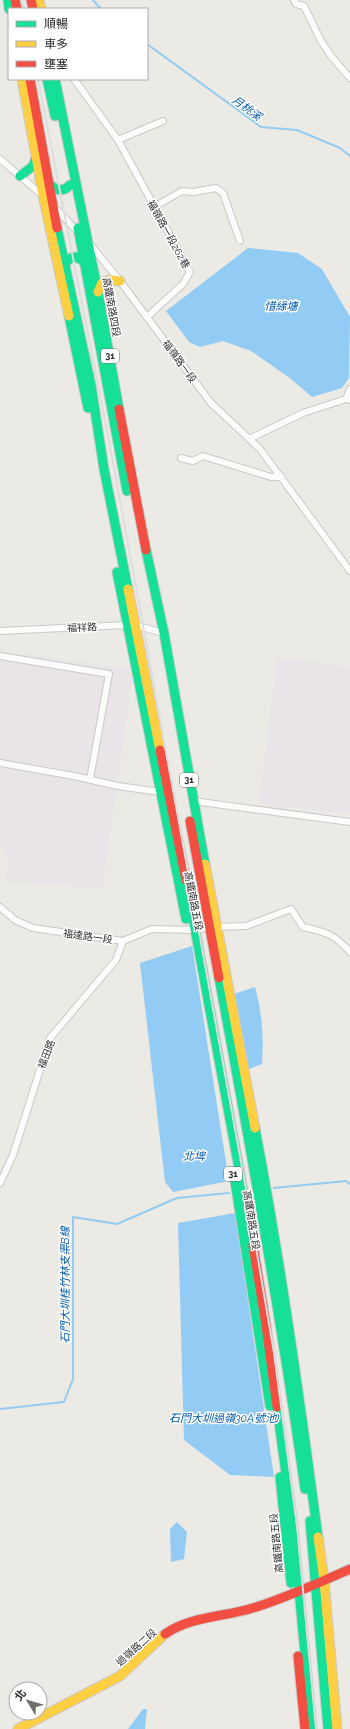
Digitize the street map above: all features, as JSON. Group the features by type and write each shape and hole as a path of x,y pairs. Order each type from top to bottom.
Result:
{"main road":[{"name":"31","path":"22,80 43,195 91,422 130,625"},
{"name":"31","path":"30,80 53,206 91,385 130,625"},
{"name":"高鐵南路四段","path":"47,80 80,234 119,446 160,632"},
{"name":"高鐵南路四段","path":"55,80 98,292 160,632"},
{"path":"20,176 33,166 36,158"},
{"path":"49,184 54,189 62,190 68,188 70,185"},
{"path":"65,263 76,256 85,262"},
{"path":"98,292 102,283 110,280 120,281"},
{"path":"91,385 91,422"},
{"path":"119,446 120,414"},
{"name":"高鐵南路五段","path":"130,625 148,696 259,1283 293,1526 295,1594 306,1729"},
{"name":"高鐵南路五段","path":"130,625 148,732 160,792 192,930 246,1251 278,1459 312,1729"},
{"name":"高鐵南路五段","path":"160,632 193,801 214,927 221,988 258,1186 286,1355 320,1582 328,1729"},
{"name":"高鐵南路五段","path":"160,632 199,876 214,927 234,1016 288,1314 337,1729"},
{"path":"148,696 148,732"},
{"path":"221,988 234,1016"},
{"path":"246,1251 259,1283"},
{"path":"286,1355 288,1314"},
{"name":"過嶺路二段","path":"18,1729 120,1676 166,1634 202,1618 251,1609 295,1594 350,1569"},
{"path":"306,1729 309,1700"}],"street":[{"path":"294,0 296,4 304,6 321,41 350,78"},
{"name":"福嶺路一段262巷","path":"75,80 118,140 190,272 183,284 147,317"},
{"path":"118,140 163,121"},
{"name":"福嶺路一段","path":"0,159 43,195 88,242 120,281 211,403 260,449 350,571"},
{"path":"154,207 182,191 193,192 216,188 223,193 240,240"},
{"path":"249,439 304,413 348,400 350,389"},
{"path":"181,458 193,461 203,456 271,477 281,477"},
{"name":"福祥路","path":"0,631 130,625 160,632"},
{"path":"0,656 110,674 90,780"},
{"path":"0,763 118,786 160,792"},
{"path":"193,801 350,822"},
{"name":"福達路一段","path":"0,907 15,920 34,928 123,941 152,929 192,930 214,927 246,926 291,909 303,927 328,933 341,942 350,952"},
{"name":"福田路","path":"0,1183 13,1155 50,1038 116,960 123,941"}],"shaded area":[{"path":"0,651 128,669 132,681 102,889 6,881 8,858 0,843"},
{"path":"277,658 350,667 350,814 259,804"}],"water":[{"name":"惜緣塘","path":"248,248 298,253 322,269 350,317 349,378 342,388 312,397 291,379 251,351 223,341 200,347 189,342 166,311"},
{"name":"北埤","path":"192,946 229,1181 173,1192 165,1182 140,963"},
{"path":"255,987 262,1025 262,1064 249,1069 234,994"},
{"name":"石門大圳過嶺30A號池)","path":"235,1213 274,1477 230,1475 184,1440 178,1223"},
{"path":"177,1522 187,1532 184,1559 171,1562 170,1529"},
{"path":"143,1709 147,1709 145,1729 128,1729"}],"waterway":[{"name":"月桃溪","path":"93,0 100,8"},
{"name":"月桃溪","path":"148,45 261,127 297,130 340,148 350,156"},
{"name":"石門大圳桂竹林支渠B線","path":"274,1188 346,1181 350,1184"},
{"name":"石門大圳桂竹林支渠B線","path":"0,1409 64,1402 73,1379 73,1217 117,1224 177,1198 229,1193"}],"railway":[{"path":"22,0 24,8"},
{"path":"38,80 114,467 246,1189 274,1353 297,1526 316,1729"}],"traffic: fast":[{"path":"8,0 9,8"},
{"path":"47,80 55,116"},
{"path":"55,80 98,292 119,409"},
{"path":"20,176 33,166 36,158"},
{"path":"49,184 60,190 65,189 70,185"},
{"path":"57,228 91,385 104,469 128,589"},
{"path":"78,228 127,491"},
{"path":"65,263 71,258 76,257 85,262"},
{"path":"69,316 88,408"},
{"path":"146,550 164,633 205,864"},
{"path":"117,572 186,919"},
{"path":"186,880 253,1245"},
{"path":"219,978 265,1233 305,1489"},
{"path":"255,1128 290,1332 318,1537"},
{"path":"234,1175 270,1406"},
{"path":"277,1407 293,1526 312,1729"},
{"path":"280,1477 291,1583"},
{"path":"310,1521 328,1729"}],"traffic: slow":[{"path":"39,0 41,8"},
{"path":"22,80 43,195 69,316"},
{"path":"98,292 102,283 110,280 120,281"},
{"path":"128,589 160,750"},
{"path":"205,864 255,1128"},
{"path":"318,1537 324,1580 337,1729"},
{"path":"18,1729 120,1676 165,1634"}],"traffic: jam":[{"path":"15,0 17,8"},
{"path":"31,0 33,8"},
{"path":"30,80 57,228"},
{"path":"119,409 146,550"},
{"path":"160,750 186,880"},
{"path":"190,821 219,978"},
{"path":"253,1245 277,1407"},
{"path":"165,1634 175,1628 197,1620 242,1611 278,1600 350,1569"},
{"path":"298,1656 305,1729"}]}
